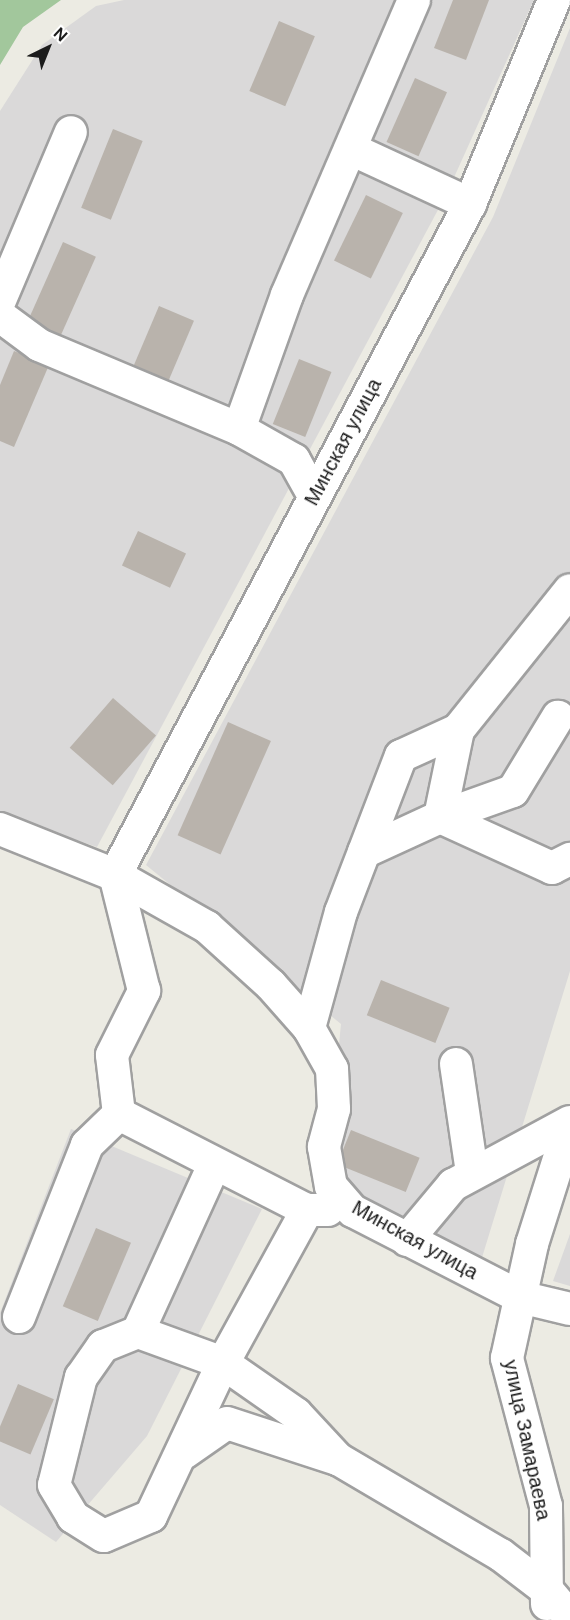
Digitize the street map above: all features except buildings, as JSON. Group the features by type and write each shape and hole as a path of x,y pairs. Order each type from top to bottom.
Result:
{"street":[{"path":"239,429 287,295 353,150 414,0"},
{"name":"Минская улица","path":"115,875 470,204 554,0"},
{"path":"0,300 71,132"},
{"path":"353,150 470,204"},
{"path":"0,316 39,345 239,429 294,460 314,496"},
{"path":"309,1028 341,912 401,756 458,730 570,590"},
{"path":"364,852 440,817 513,790 558,717"},
{"path":"440,817 458,730"},
{"path":"440,817 552,868 570,859"},
{"name":"Минская улица","path":"0,829 115,875 207,927 309,1028 332,1069 334,1109 324,1147 332,1186 353,1211 520,1297 570,1309"},
{"path":"115,875 144,991 112,1055 119,1114"},
{"path":"456,1064 472,1173"},
{"path":"119,1114 214,1166 307,1210 353,1211"},
{"path":"19,1317 87,1145 119,1114"},
{"path":"407,1240 453,1185 570,1123"},
{"name":"улица Замараева","path":"547,1606 546,1506 507,1358 520,1297 570,1123"},
{"path":"138,1332 214,1166"},
{"path":"307,1210 223,1363 184,1453 151,1516 104,1536 73,1517 54,1485 81,1377 103,1346 138,1332 223,1363 296,1414 338,1460"},
{"path":"184,1453 227,1424 338,1460 501,1555 547,1606 570,1617"}],"shaded area":[{"path":"124,0 534,0 447,193 97,847 0,814 0,111 42,45 96,6"},
{"path":"570,28 570,971 480,1264 325,1183 341,1024 146,865 493,217"},
{"path":"71,1129 262,1209 147,1436 56,1542 0,1505 0,1313"},
{"path":"570,1234 570,1286 553,1281"}],"green space":[{"path":"0,0 61,0 23,27 0,65"}]}
